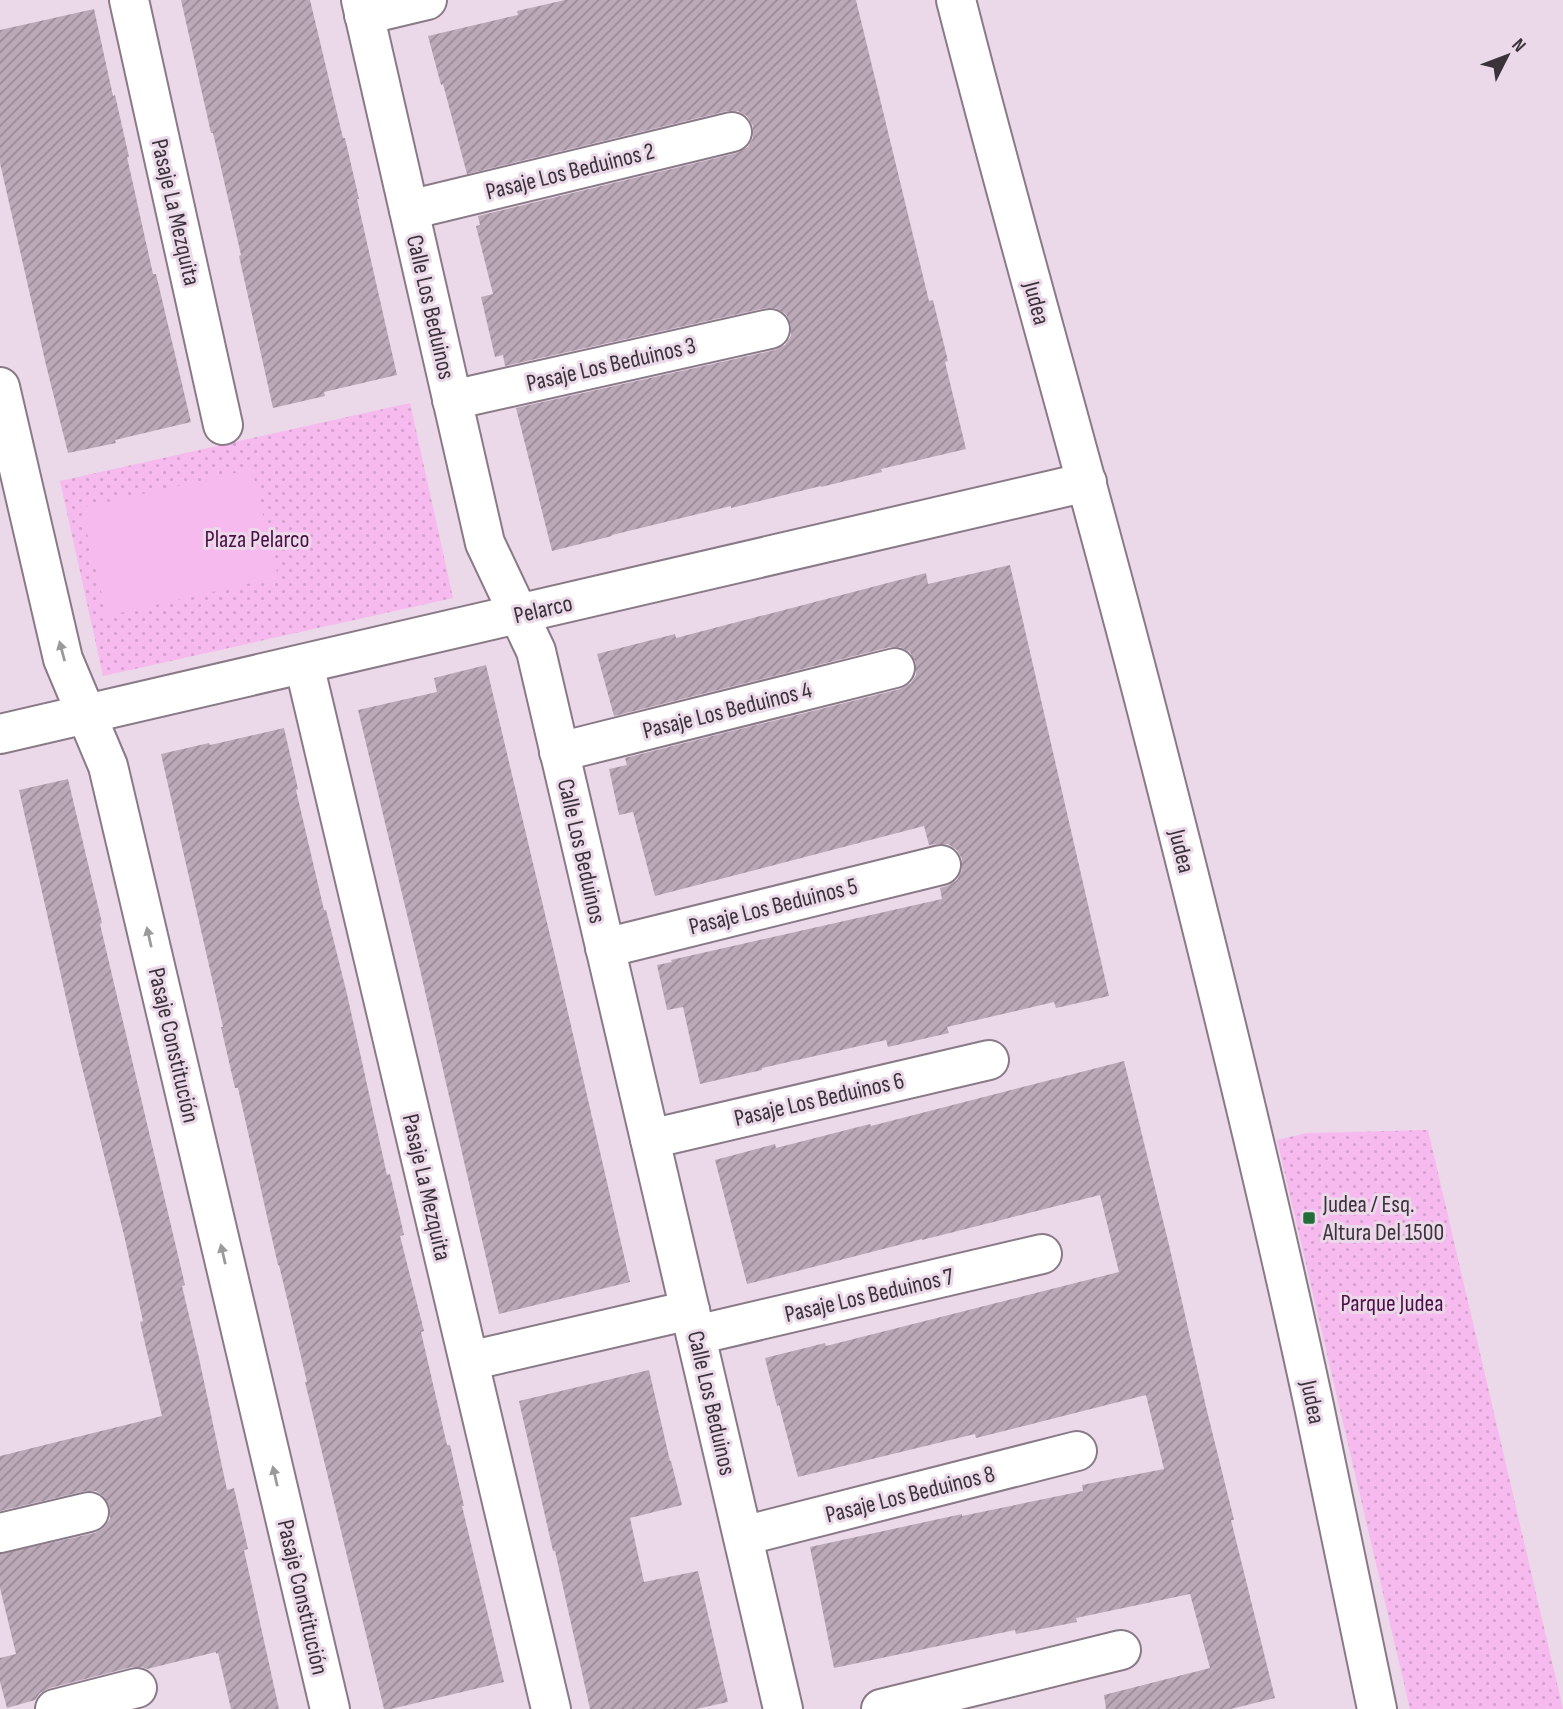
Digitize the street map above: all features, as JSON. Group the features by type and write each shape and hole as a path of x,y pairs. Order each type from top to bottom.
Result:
{"street":[{"name":"Pasaje La Mezquita","path":"129,0 223,425"},
{"path":"363,7 427,0"},
{"name":"Judea","path":"956,0 1154,738 1261,1170 1377,1709"},
{"name":"Calle Los Beduinos","path":"363,7 485,543 536,651 783,1709"},
{"name":"Pasaje Los Beduinos 2","path":"409,210 732,132"},
{"name":"Pasaje Los Beduinos 3","path":"452,400 770,329"},
{"name":"Pasaje Constitución","path":"0,387 64,659 112,779 330,1709"},
{"name":"Pelarco","path":"0,734 1087,482"},
{"name":"Pasaje La Mezquita","path":"304,664 551,1709"},
{"name":"Pasaje Los Beduinos 4","path":"559,752 895,668"},
{"name":"Pasaje Los Beduinos 5","path":"605,948 941,864"},
{"name":"Pasaje Los Beduinos 6","path":"650,1139 989,1060"},
{"name":"Pasaje Los Beduinos 7","path":"469,1361 693,1323 1042,1254"},
{"name":"Pasaje Los Beduinos 8","path":"743,1536 1077,1451"},
{"path":"0,1533 89,1512"},
{"path":"881,1709 1122,1650"},
{"path":"55,1709 137,1688"}],"green space":[{"name":"Plaza Pelarco","path":"410,403 453,598 103,676 60,481"},
{"path":"252,469 278,577 107,616 81,508"},
{"name":"Parque Judea","path":"1428,1130 1563,1709 1410,1709 1277,1140 1307,1133"}],"building":[{"path":"181,0 310,0 345,138 397,375 324,392 325,396 273,408 239,256 241,255"},
{"path":"565,0 856,0 929,301 933,300 948,361 945,362 966,449 881,469 882,472 552,551 516,408 775,350 785,345 791,336 791,325 786,314 776,308 765,308 505,366 503,355 495,357 481,297 493,294 476,226 480,225 478,216 737,153 748,147 753,138 753,126 747,116 738,111 727,111 467,174 428,36 518,15 517,11"},
{"path":"94,9 153,274 156,274 191,422 68,453 0,163 0,30"},
{"path":"1010,565 1109,996 1056,1008 1054,1002 947,1027 949,1033 888,1047 886,1040 700,1084 683,1007 667,1010 657,965 942,899 940,888 957,880 962,870 962,859 957,850 948,844 929,845 924,826 655,896 633,812 619,815 609,769 627,765 625,758 900,689 911,683 916,675 916,663 910,652 900,647 890,647 614,716 597,654 675,634 676,638 926,573 928,584"},
{"path":"486,665 630,1282 499,1314 358,710 437,692 434,678"},
{"path":"284,728 324,910 347,994 387,1175 390,1174 404,1235 400,1236 424,1331 421,1332 447,1445 450,1445 504,1682 391,1709 384,1709 305,1382 238,1088 235,1088 221,1027 161,754"},
{"path":"68,779 185,1285 182,1286 227,1490 234,1488 248,1549 244,1550 279,1709 231,1709 216,1652 147,1669 132,1667 50,1688 40,1693 35,1700 7,1708 0,1682 0,1658 16,1654 0,1588 0,1554 95,1533 110,1519 110,1508 104,1497 96,1491 85,1491 0,1511 0,1456 162,1416 140,1322 143,1321 124,1235 78,1051 19,790"},
{"path":"1124,1061 1275,1698 1231,1709 1106,1709 1104,1695 1210,1668 1190,1594 1076,1618 1077,1622 1016,1634 1015,1630 834,1668 810,1547 1083,1491 1082,1485 1164,1469 1146,1395 976,1438 975,1434 798,1477 765,1358 825,1343 826,1346 1119,1272 1100,1195 747,1284 715,1160 775,1144 776,1148 870,1124 871,1126"},
{"path":"649,1370 682,1505 630,1518 644,1582 698,1571 728,1702 696,1709 590,1709 519,1401"}],"place":[{"name":"Judea / Esq. Altura Del 1500","path":"1309,1218"}]}
